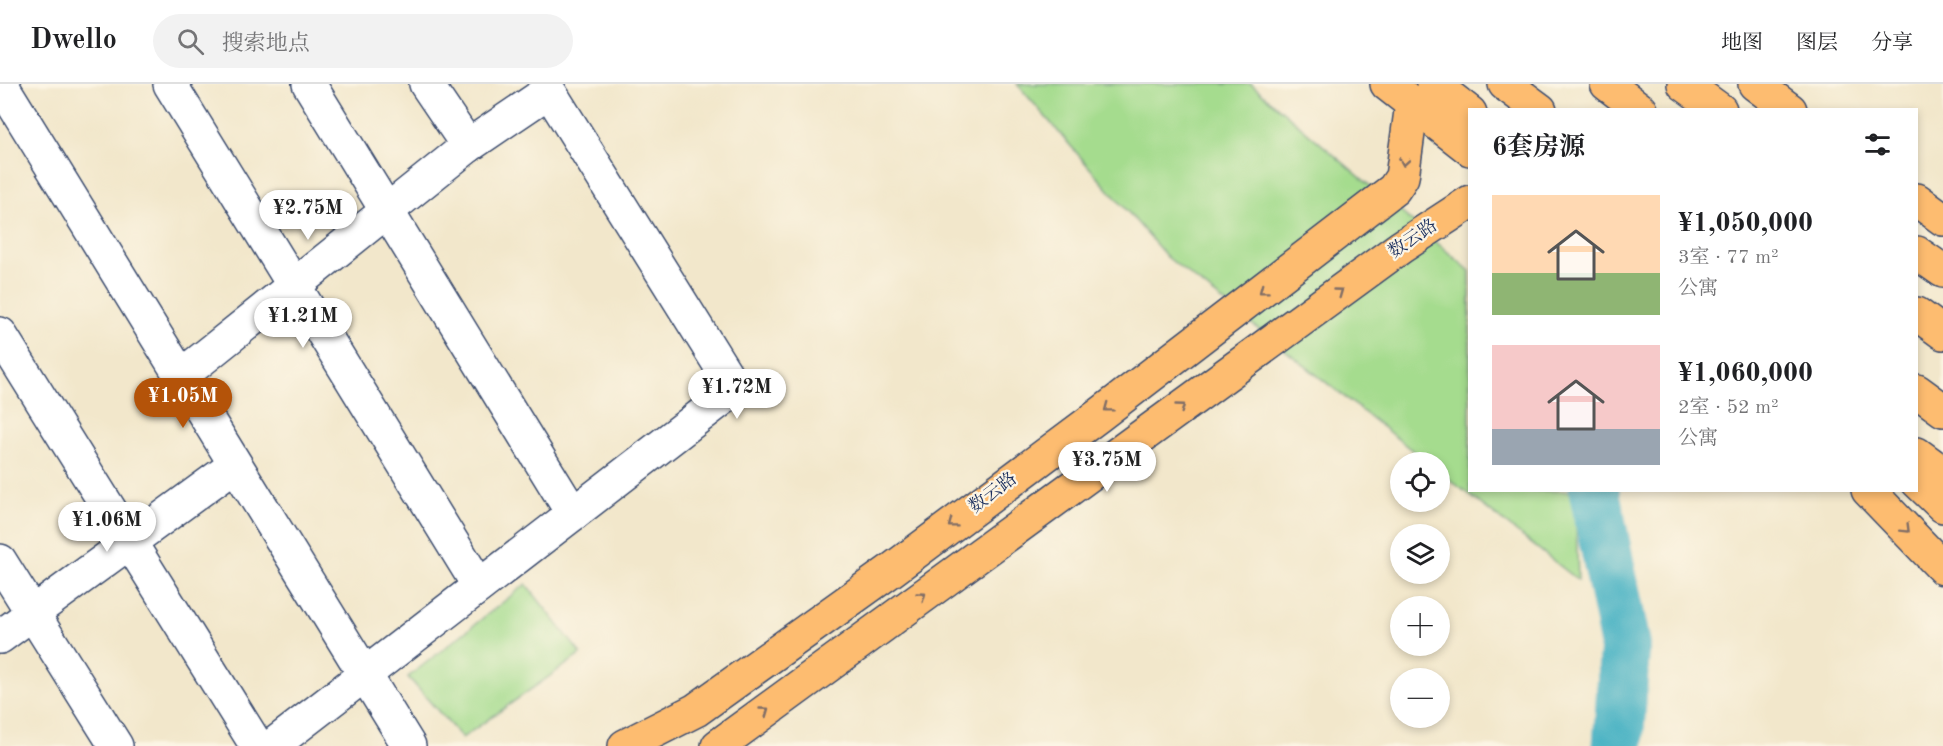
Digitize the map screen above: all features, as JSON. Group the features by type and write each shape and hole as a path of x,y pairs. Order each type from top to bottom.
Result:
{"main road":[{"path":"1387,84 1422,94 1468,112"},
{"path":"1505,84 1537,108"},
{"path":"1607,84 1638,108"},
{"path":"1684,84 1717,108"},
{"path":"1755,84 1787,108"},
{"path":"1422,94 1468,147"},
{"name":"数云路","path":"625,746 696,710 724,690 1079,430 1394,189 1402,177 1422,94"},
{"path":"1918,201 1943,219"},
{"name":"数云路","path":"718,746 1401,247 1468,203"},
{"path":"1918,254 1943,271"},
{"path":"1918,315 1943,333"},
{"path":"1918,392 1943,410"},
{"path":"1918,455 1943,473"},
{"path":"1918,482 1943,506"},
{"path":"1870,492 1943,568"}],"street":[{"path":"1,84 409,746"},
{"path":"170,84 479,586"},
{"path":"309,84 573,514"},
{"path":"426,84 468,146"},
{"path":"181,376 468,146 549,91 735,389 272,746"},
{"path":"0,334 257,746"},
{"path":"0,637 235,465"},
{"path":"0,561 116,746"}],"green space":[{"path":"1017,84 1251,84 1468,269 1468,492 1575,492 1578,580 1450,480 1450,452 1414,452 1167,257"},
{"path":"526,584 581,654 462,738 408,677"}],"waterway":[{"path":"1594,492 1625,643 1618,746"}]}
